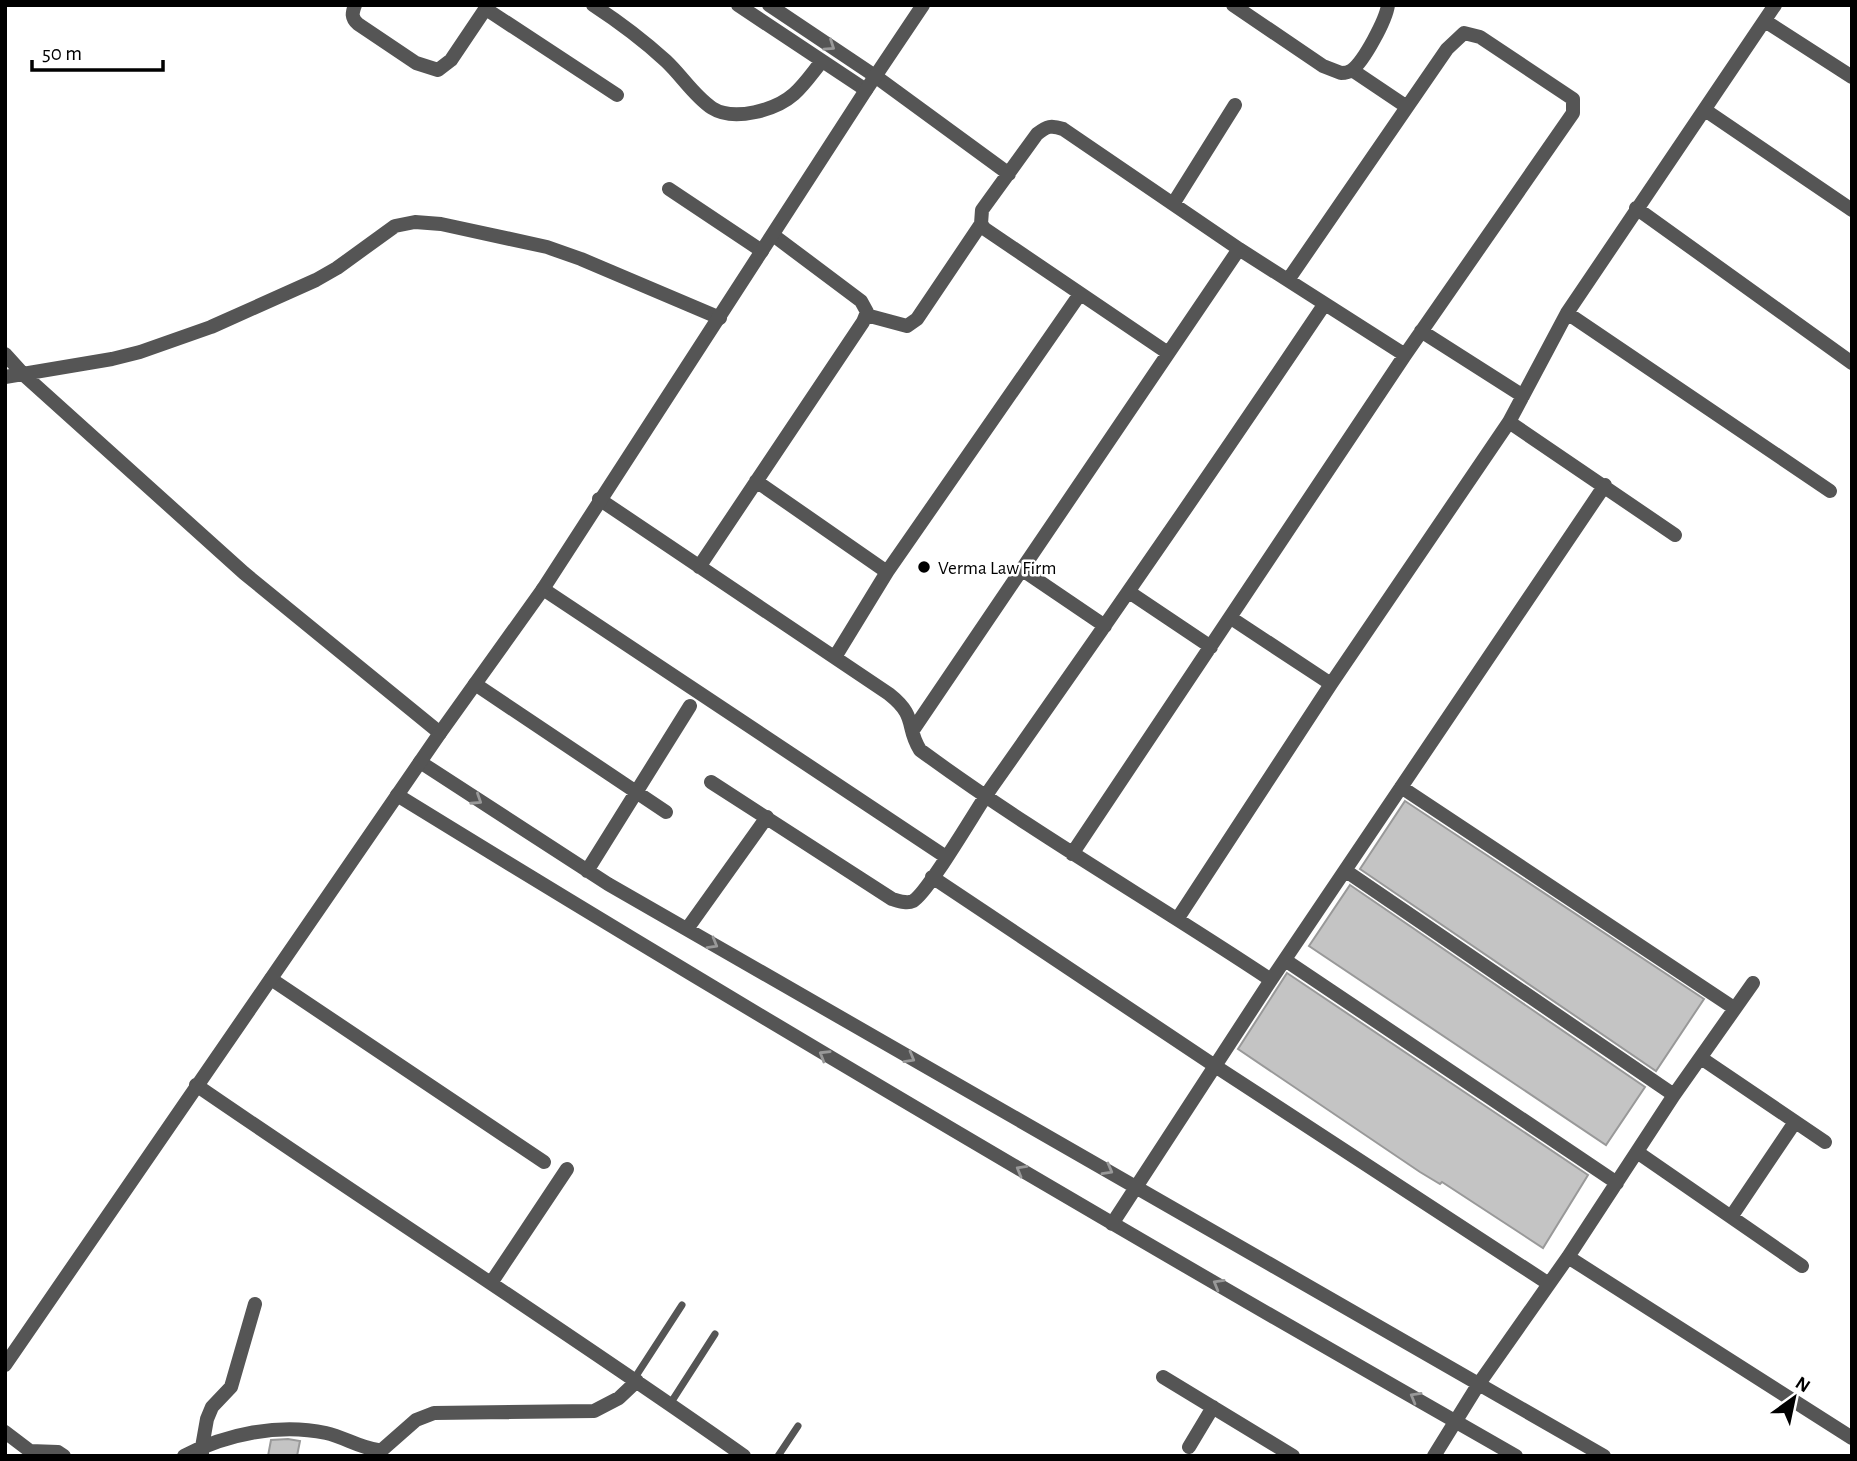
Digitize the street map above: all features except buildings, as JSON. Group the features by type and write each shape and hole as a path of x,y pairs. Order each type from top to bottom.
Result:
{"street":[{"path":"355,5 353,20 358,24 416,63 438,70 451,60 487,7 617,95"},
{"path":"593,5 645,43 700,97 719,111 729,114 750,113 792,96 822,61"},
{"path":"738,5 866,90"},
{"path":"769,5 788,10 1009,174"},
{"path":"5,1365 440,733 544,589 599,499 923,5"},
{"path":"1233,5 1333,71 1341,73 1352,70 1361,59 1385,16 1388,5"},
{"path":"1178,918 1331,684 1509,422 1567,313 1775,5"},
{"path":"775,30 788,10"},
{"path":"1765,21 1852,76"},
{"path":"1072,854 1421,331 1573,113 1575,103 1563,91 1479,37 1464,33 1447,49 1288,280"},
{"path":"1352,70 1407,107"},
{"path":"1173,204 1235,105"},
{"path":"1705,110 1852,209"},
{"path":"1168,353 981,224 980,214 1037,134 1046,127 1063,129 1239,249 1405,355"},
{"path":"669,189 762,251"},
{"path":"1636,208 1852,363"},
{"path":"5,377 140,352 211,327 316,280 395,226 415,222 441,224 547,247 720,318"},
{"path":"866,314 907,326 917,319 981,224"},
{"path":"773,235 862,302 866,314"},
{"path":"913,730 1239,249"},
{"path":"835,657 887,572 1080,294"},
{"path":"711,782 892,899 906,903 913,901 946,858 984,797 1129,592 1324,305"},
{"path":"1567,313 1830,491"},
{"path":"699,567 866,314"},
{"path":"1421,331 1523,396"},
{"path":"5,354 24,375 244,573 440,733"},
{"path":"1509,422 1675,535"},
{"path":"756,481 887,572"},
{"path":"1112,1224 1271,980 1605,485"},
{"path":"599,499 900,702 910,717 914,739 920,750 984,797 1178,918 1271,980"},
{"path":"1021,569 1105,626"},
{"path":"544,589 946,858"},
{"path":"1129,592 1211,647"},
{"path":"1231,618 1331,684"},
{"path":"475,684 666,812"},
{"path":"587,871 690,706"},
{"path":"420,762 587,871 1604,1456"},
{"path":"1401,787 1734,1008"},
{"path":"397,795 829,1058 1516,1456"},
{"path":"687,929 767,817"},
{"path":"1346,871 1674,1095"},
{"path":"932,877 1549,1284"},
{"path":"1285,960 1617,1182"},
{"path":"271,978 544,1162"},
{"path":"1434,1456 1478,1385 1753,983"},
{"path":"1701,1058 1825,1142"},
{"path":"196,1085 636,1380 744,1456"},
{"path":"1731,1217 1795,1122"},
{"path":"1637,1152 1802,1266"},
{"path":"491,1283 567,1169"},
{"path":"1568,1257 1852,1438"},
{"path":"202,1451 209,1414 230,1387 254,1304"},
{"path":"1163,1377 1293,1456"},
{"path":"184,1456 202,1451 232,1436 300,1430 339,1436 361,1451 383,1449 416,1420 434,1413 594,1411 619,1398 636,1380"},
{"path":"1189,1447 1213,1408"},
{"path":"5,1432 30,1451 58,1452 64,1456"}],"lane":[{"path":"636,1380 682,1305"},
{"path":"670,1404 715,1334"},
{"path":"778,1456 799,1426"}],"place":[{"name":"Verma Law Firm","path":"924,567"}]}
